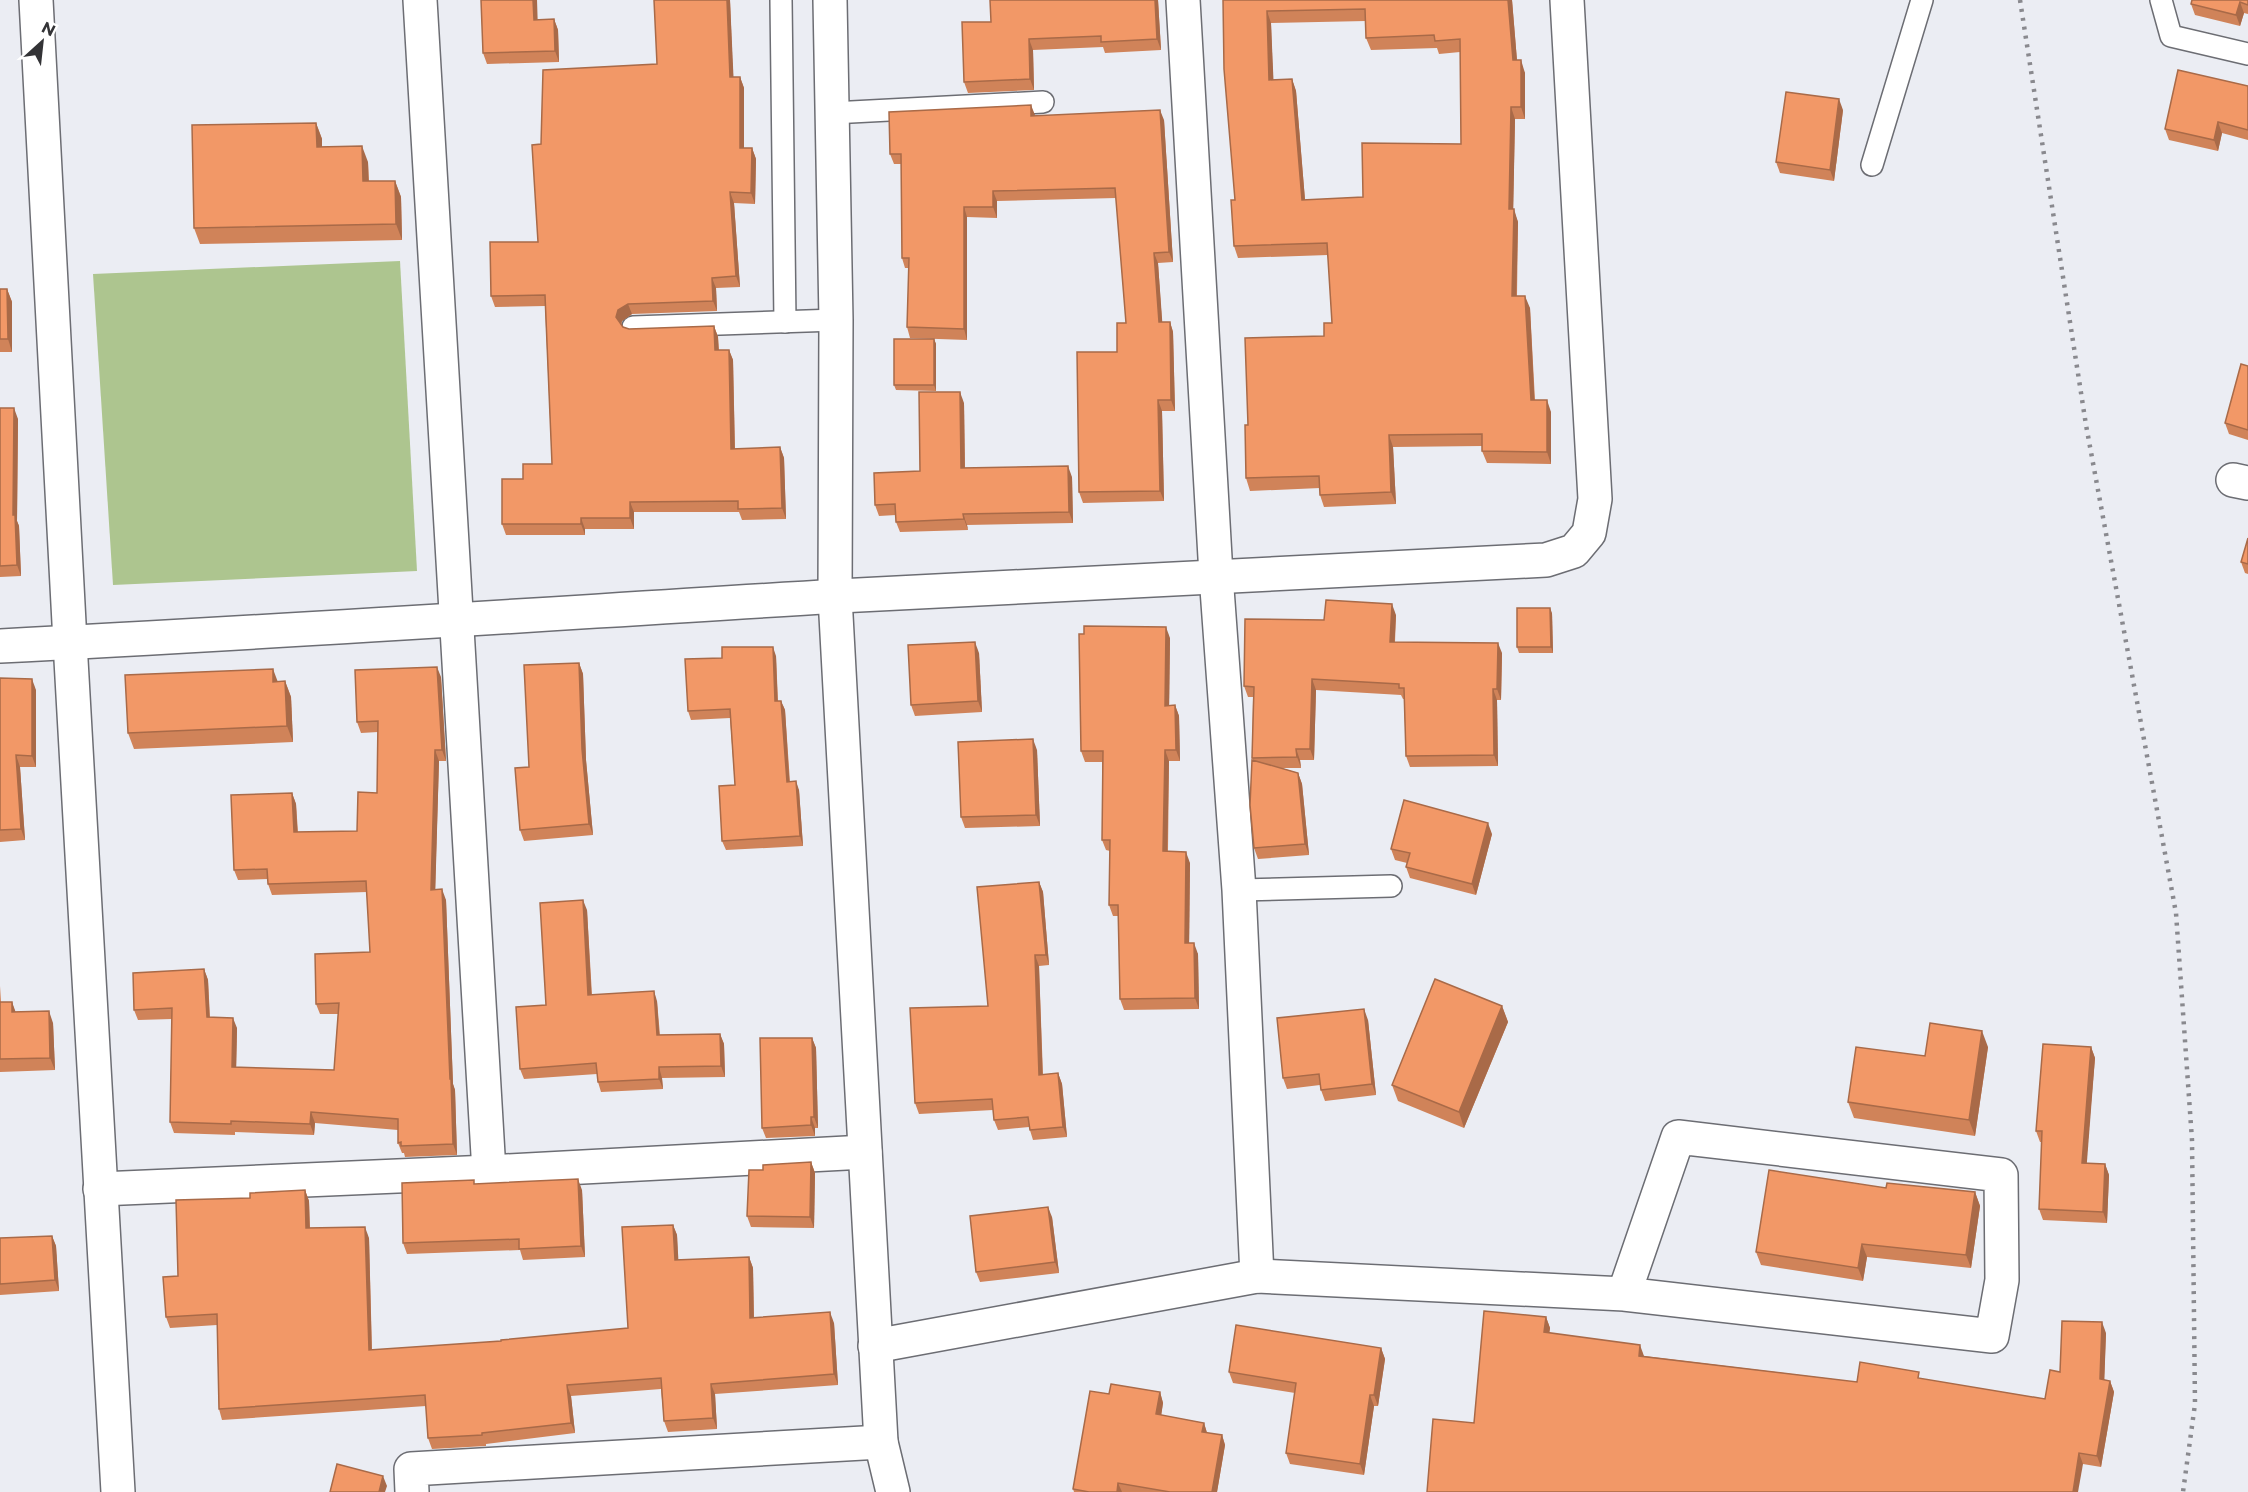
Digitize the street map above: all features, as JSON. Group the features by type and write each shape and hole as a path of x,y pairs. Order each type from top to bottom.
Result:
{"street":[{"path":"36,0 118,1492"},
{"path":"420,0 489,1172"},
{"path":"830,0 836,320 835,597 881,1442 893,1492"},
{"path":"1183,0 1216,575 1239,890 1257,1276"},
{"path":"0,645 455,621 1216,575 1546,560 1574,551 1589,532 1595,500 1567,0"},
{"path":"875,1346 1257,1276 1624,1294 1992,1336 2002,1280 2001,1175 1678,1137 1624,1294"},
{"path":"100,1189 489,1172 865,1152"},
{"path":"412,1492 411,1470 881,1442"}],"lane":[{"path":"782,0 785,322"},
{"path":"1872,165 1922,0"},
{"path":"2161,0 2171,36 2248,54"},
{"path":"832,113 1043,102"},
{"path":"633,327 836,320"},
{"path":"1239,890 1392,886"}],"green space":[{"path":"400,261 417,571 113,585 93,274"}],"building":[{"path":"481,0 533,0 534,20 554,19 555,51 483,53"},
{"path":"654,0 727,0 730,77 740,77 740,148 752,148 751,193 730,192 736,276 712,278 713,301 628,304 618,310 616,317 623,327 629,329 714,326 715,350 729,350 731,449 780,447 782,508 738,509 738,501 630,502 630,518 581,518 581,524 502,524 502,479 523,479 523,464 552,464 545,295 491,296 490,242 538,242 532,145 541,144 543,70 657,64"},
{"path":"990,0 1155,0 1157,39 1101,42 1101,36 1029,39 1030,79 964,82 962,22 991,22"},
{"path":"1223,0 1508,0 1513,60 1521,60 1521,107 1511,107 1509,209 1514,209 1512,296 1525,296 1531,400 1547,400 1547,452 1482,451 1482,434 1389,435 1391,492 1320,495 1319,476 1246,478 1245,425 1248,425 1245,338 1324,336 1324,323 1332,323 1327,243 1234,246 1231,200 1235,200 1224,69","holes":["1365,9 1366,38 1434,35 1435,41 1460,39 1461,144 1362,143 1363,197 1302,200 1292,79 1269,80 1267,11"]},
{"path":"2192,0 2248,0 2248,5 2240,2 2236,15 2191,4"},
{"path":"2178,70 2248,86 2248,130 2218,122 2214,140 2165,129"},
{"path":"1786,92 1839,99 1830,170 1776,162"},
{"path":"1031,105 1031,116 1160,110 1169,252 1154,253 1159,322 1170,322 1171,400 1158,400 1160,491 1079,492 1077,352 1117,352 1117,323 1126,323 1115,188 993,191 993,207 964,207 964,329 907,327 909,258 902,258 901,154 890,154 889,112"},
{"path":"316,123 317,147 362,146 363,181 395,181 396,224 194,228 192,125"},
{"path":"0,289 7,289 8,339 0,339"},
{"path":"894,339 934,339 934,385 894,385"},
{"path":"2241,364 2248,366 2248,430 2225,423"},
{"path":"919,392 960,392 961,468 1068,466 1069,512 963,514 964,519 896,522 895,504 875,505 874,473 920,471"},
{"path":"0,408 14,408 13,515 15,515 17,565 0,566"},
{"path":"2248,538 2248,564 2241,562"},
{"path":"1326,600 1392,604 1390,642 1498,643 1497,689 1493,689 1494,755 1406,756 1404,688 1399,688 1399,684 1312,679 1310,749 1296,749 1297,757 1252,758 1254,687 1244,686 1245,619 1324,620"},
{"path":"1517,608 1550,608 1551,647 1517,647"},
{"path":"1084,626 1166,627 1165,706 1175,705 1176,750 1165,750 1163,851 1186,852 1185,943 1194,943 1195,998 1120,999 1118,905 1109,905 1110,840 1102,840 1103,751 1081,751 1079,634 1084,634"},
{"path":"975,642 978,701 911,705 908,645"},
{"path":"722,647 773,647 775,701 781,701 787,782 796,781 800,836 722,841 719,786 735,785 730,709 688,711 685,659 722,658"},
{"path":"579,663 582,749 589,824 520,830 515,768 529,767 524,665"},
{"path":"437,667 442,750 435,750 431,890 442,889 453,1144 401,1146 401,1142 398,1143 398,1119 311,1112 310,1124 231,1121 231,1124 170,1122 172,1008 134,1010 133,973 204,969 207,1017 233,1018 232,1067 334,1070 339,1003 316,1004 315,954 370,952 366,881 268,884 267,869 234,870 231,795 292,793 294,832 357,831 358,792 377,793 378,721 357,722 355,670"},
{"path":"273,669 273,682 285,681 287,726 128,733 125,675"},
{"path":"0,678 32,679 32,756 16,755 21,829 0,830"},
{"path":"1033,739 1036,815 961,817 958,742"},
{"path":"1252,760 1298,773 1305,844 1254,848 1250,805"},
{"path":"1404,800 1488,823 1472,884 1406,867 1410,853 1391,849"},
{"path":"1039,882 1046,955 1035,955 1039,1075 1058,1073 1063,1127 1030,1130 1028,1117 994,1120 992,1099 915,1103 910,1008 988,1006 977,887"},
{"path":"583,900 588,995 654,991 657,1035 720,1034 721,1066 659,1067 659,1079 598,1082 596,1063 520,1069 516,1007 546,1005 540,903"},
{"path":"1435,979 1502,1006 1459,1112 1392,1085"},
{"path":"0,1002 12,1002 12,1012 49,1011 50,1058 0,1059"},
{"path":"1364,1009 1372,1084 1321,1090 1319,1074 1283,1078 1277,1018"},
{"path":"1930,1023 1982,1031 1969,1120 1848,1102 1856,1047 1925,1056"},
{"path":"760,1038 812,1038 814,1117 811,1117 811,1125 762,1128"},
{"path":"2043,1044 2091,1047 2082,1163 2105,1164 2103,1212 2039,1209 2042,1131 2036,1131"},
{"path":"811,1162 810,1217 747,1216 749,1170 763,1170 763,1165"},
{"path":"1769,1170 1886,1188 1887,1183 1975,1192 1966,1255 1862,1244 1858,1268 1756,1252"},
{"path":"578,1179 581,1246 519,1249 519,1239 403,1243 402,1183 474,1180 474,1184"},
{"path":"305,1190 306,1228 365,1227 369,1350 501,1341 628,1328 622,1227 673,1225 675,1260 749,1257 750,1318 830,1312 834,1374 711,1384 713,1418 664,1421 661,1378 567,1385 571,1423 482,1433 482,1435 428,1438 425,1395 219,1409 217,1314 166,1317 163,1277 178,1276 176,1200 250,1198 250,1193"},
{"path":"1048,1207 1055,1262 976,1272 970,1216"},
{"path":"52,1236 55,1280 0,1284 0,1238"},
{"path":"1484,1311 1546,1317 1544,1332 1640,1345 1639,1356 1857,1382 1860,1362 1919,1372 1918,1378 2045,1399 2050,1370 2060,1372 2062,1321 2102,1322 2100,1379 2110,1381 2097,1456 2079,1453 2073,1492 1427,1492 1433,1419 1474,1423"},
{"path":"1236,1325 1381,1348 1374,1395 1370,1395 1360,1464 1286,1453 1296,1383 1229,1372"},
{"path":"1111,1384 1160,1392 1156,1414 1204,1423 1202,1432 1222,1435 1212,1492 1170,1492 1118,1483 1117,1492 1089,1492 1073,1489 1090,1391 1109,1394"},
{"path":"337,1464 383,1476 379,1492 330,1492"}],"railway":[{"path":"2020,0 2086,425 2176,913 2192,1140 2195,1404 2183,1492"}]}
